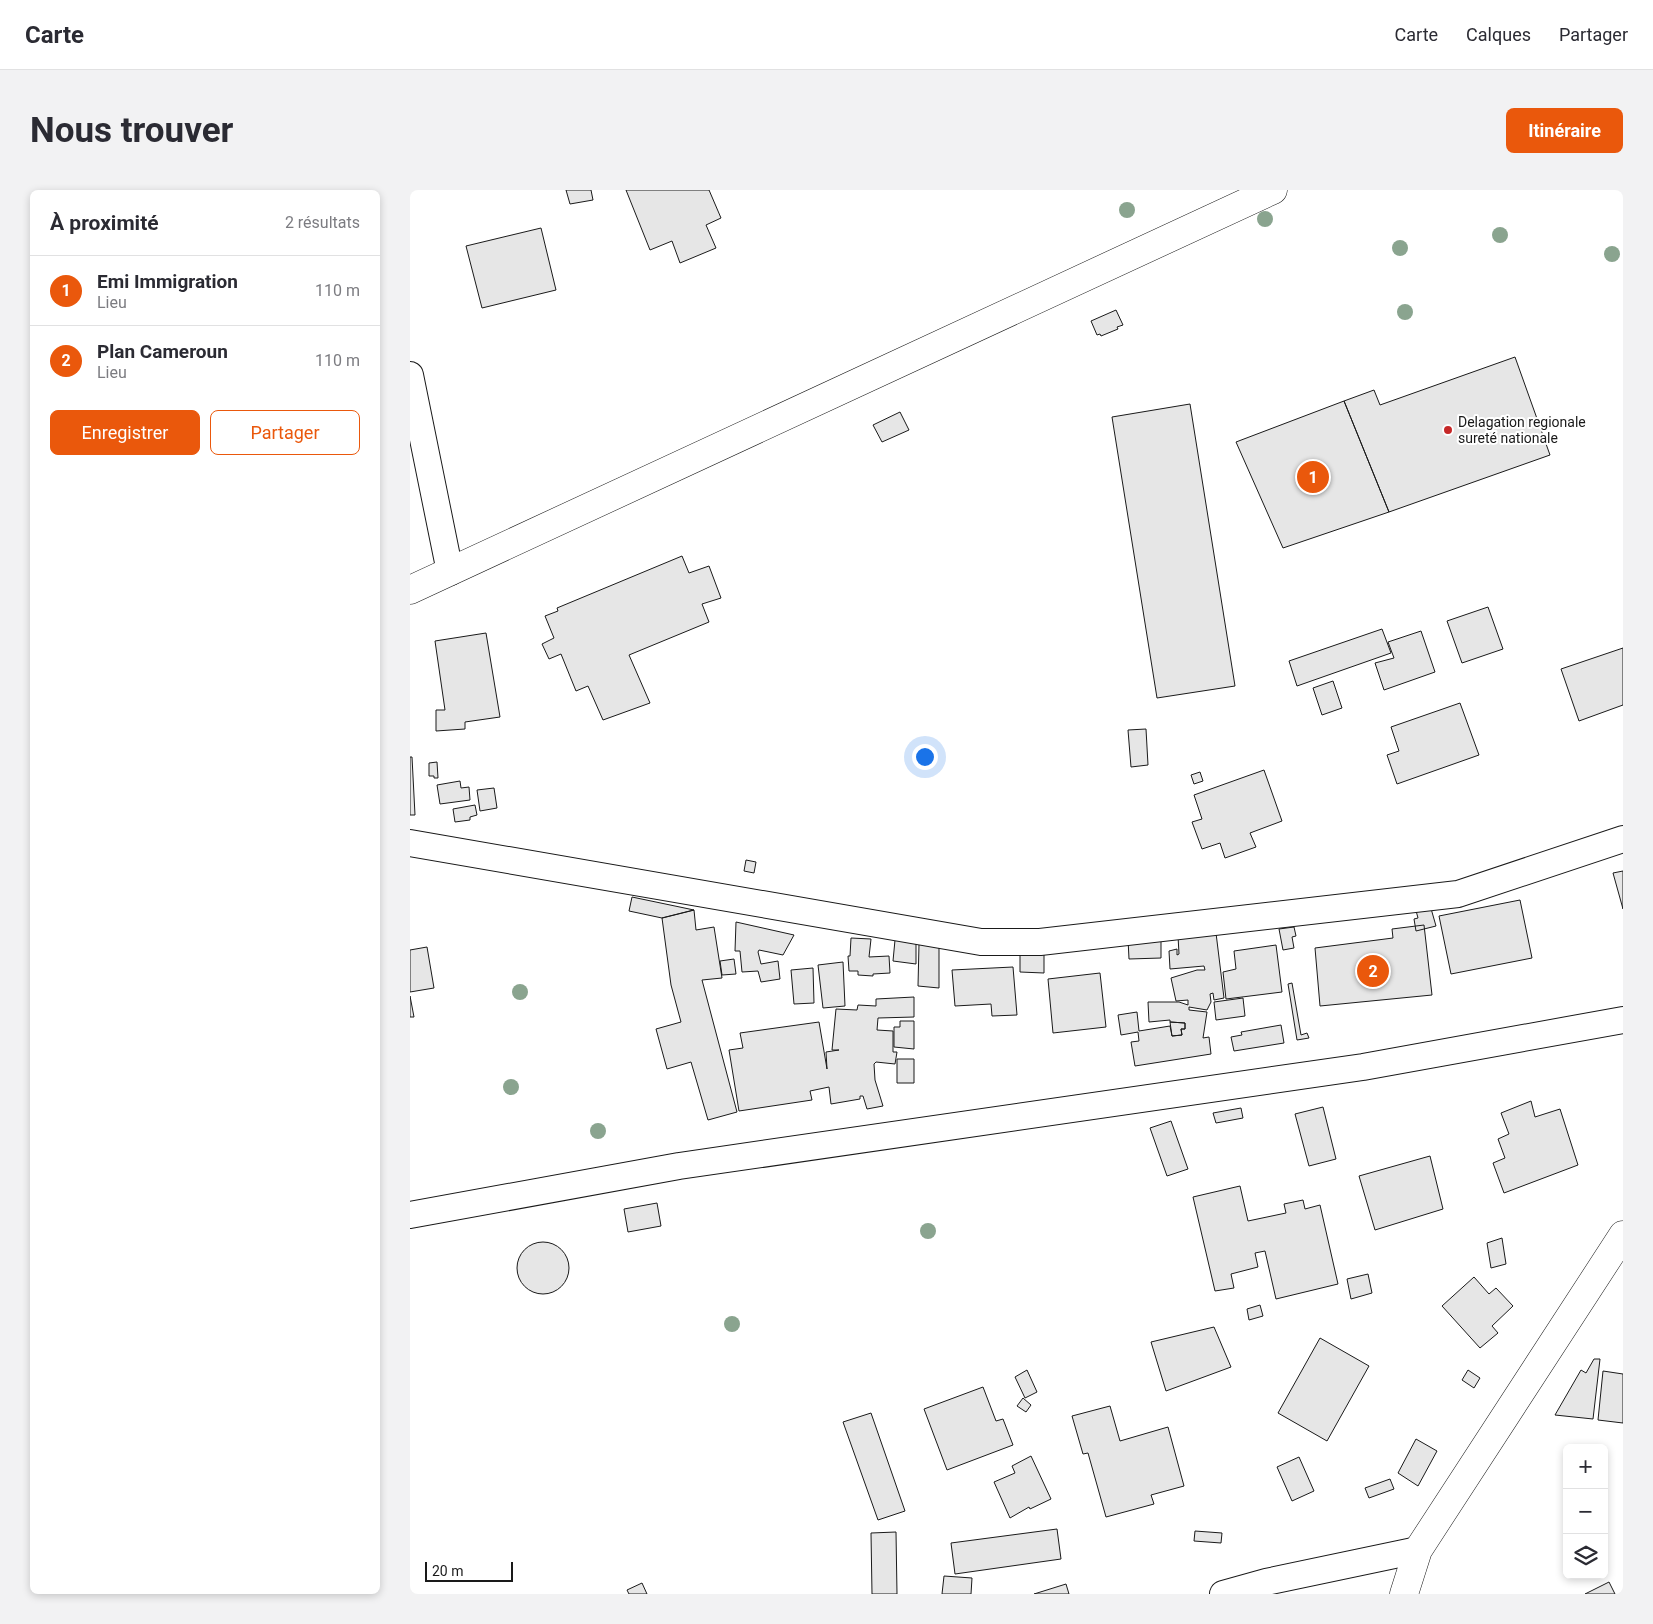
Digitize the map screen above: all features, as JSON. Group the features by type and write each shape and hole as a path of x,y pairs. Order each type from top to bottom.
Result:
{"street":[{"path":"410,590 1273,190"},
{"path":"410,375 450,572"},
{"path":"410,843 980,942 1040,942 1458,894 1623,839"},
{"path":"410,1215 679,1166 1363,1067 1623,1020"},
{"path":"1404,1594 1418,1550 1623,1235"},
{"path":"1223,1594 1266,1582 1418,1550"}],"building":[{"path":"566,190 591,190 593,200 570,204"},
{"path":"626,190 709,190 721,218 706,225 716,248 680,263 672,241 650,250"},
{"path":"541,228 556,290 482,308 466,246"},
{"path":"1116,310 1123,325 1101,336 1100,334 1097,335 1091,321"},
{"name":"Delagation regionale sureté nationale","path":"1515,357 1550,455 1389,512 1344,401 1374,390 1380,405"},
{"path":"1344,401 1389,512 1283,548 1236,442"},
{"path":"1190,404 1235,686 1157,698 1112,417"},
{"path":"900,412 909,430 882,442 873,425"},
{"path":"682,556 689,573 709,566 721,598 702,604 709,622 629,655 650,703 603,720 588,686 576,691 561,654 549,659 542,644 554,638 545,616 558,611 557,608"},
{"path":"1488,607 1503,649 1462,663 1447,621"},
{"path":"1382,629 1391,653 1297,686 1289,661"},
{"path":"1421,631 1435,672 1384,690 1375,663 1394,658 1388,642"},
{"path":"486,633 500,717 465,722 465,729 436,731 436,710 445,710 435,641"},
{"path":"1623,648 1623,705 1579,721 1561,669"},
{"path":"1333,681 1342,708 1322,715 1313,688"},
{"path":"1460,703 1479,755 1397,784 1387,755 1399,751 1391,727"},
{"path":"1146,729 1148,765 1131,767 1128,730"},
{"path":"410,757 412,757 415,815 410,815"},
{"path":"437,762 438,778 434,778 434,776 429,776 429,763"},
{"path":"1264,770 1282,821 1250,833 1256,847 1225,858 1220,843 1202,849 1192,822 1202,819 1194,795"},
{"path":"1200,772 1203,781 1194,784 1191,775"},
{"path":"460,781 461,788 469,787 470,800 440,804 437,785"},
{"path":"494,788 497,808 480,811 477,790"},
{"path":"475,805 477,815 470,817 470,820 455,822 453,809"},
{"path":"746,860 756,862 754,873 744,871"},
{"path":"1623,871 1623,909 1613,873"},
{"path":"632,897 694,910 662,918 629,911"},
{"path":"1520,900 1532,958 1451,974 1439,916"},
{"path":"1430,905 1436,926 1416,931 1414,919 1418,918 1415,907"},
{"path":"694,910 696,930 714,927 722,978 702,980 737,1112 708,1120 691,1062 667,1069 656,1029 681,1022 671,985 662,918"},
{"path":"736,922 794,935 783,955 759,950 758,952 761,964 778,961 780,979 761,982 758,971 742,972 740,951 735,951"},
{"path":"1424,925 1432,995 1320,1006 1315,948 1393,938 1392,929"},
{"path":"1294,927 1296,936 1292,937 1294,948 1283,950 1279,929"},
{"path":"1216,933 1224,998 1214,1000 1213,993 1210,994 1211,1002 1207,1010 1189,1007 1189,1010 1207,1012 1203,1038 1209,1037 1211,1054 1135,1066 1131,1042 1139,1041 1138,1032 1121,1035 1118,1015 1137,1012 1139,1031 1170,1026 1172,1036 1182,1035 1181,1029 1185,1029 1185,1023 1170,1022 1170,1020 1149,1022 1148,1002 1179,1002 1188,1005 1188,1000 1176,1001 1171,978 1197,970 1205,970 1204,966 1170,969 1169,951 1177,949 1177,955 1179,954 1178,936"},
{"path":"851,938 871,939 869,957 889,956 890,973 873,974 873,976 858,975 858,971 849,971 848,956 850,956"},
{"path":"1161,938 1161,958 1129,959 1128,939"},
{"path":"895,940 916,942 916,964 893,961"},
{"path":"919,944 939,946 939,988 918,986"},
{"path":"1276,945 1282,992 1226,999 1223,972 1236,969 1234,951"},
{"path":"427,947 434,988 410,992 410,950"},
{"path":"1020,952 1044,952 1044,973 1020,972"},
{"path":"734,959 736,974 722,975 720,961"},
{"path":"843,962 845,1006 823,1008 818,965"},
{"path":"1013,967 1017,1015 992,1016 991,1004 955,1006 952,970"},
{"path":"813,968 814,1003 794,1004 791,970"},
{"path":"1100,973 1106,1027 1053,1033 1048,979"},
{"path":"1292,983 1301,1035 1307,1033 1309,1038 1297,1040 1288,984"},
{"path":"410,996 414,1017 410,1017"},
{"path":"914,997 914,1017 878,1018 877,1030 893,1031 893,1052 897,1052 895,1064 876,1062 874,1064 875,1080 883,1106 867,1109 863,1096 860,1096 860,1099 831,1104 829,1087 810,1091 812,1100 739,1111 729,1050 743,1048 740,1033 819,1022 827,1069 826,1052 839,1050 832,1050 836,1009 857,1010 858,1005 876,1006 876,999"},
{"path":"1243,998 1245,1016 1216,1020 1214,1002"},
{"path":"900,1021 914,1021 914,1049 894,1047 894,1027 900,1027"},
{"path":"1170,1022 1185,1023 1185,1029 1181,1029 1182,1035 1172,1036"},
{"path":"1281,1025 1284,1043 1234,1051 1231,1037 1242,1035 1241,1032"},
{"path":"897,1059 914,1059 914,1083 897,1083"},
{"path":"1531,1101 1535,1117 1560,1109 1578,1165 1504,1193 1493,1163 1505,1158 1498,1139 1509,1134 1501,1113"},
{"path":"1323,1107 1336,1159 1309,1166 1295,1114"},
{"path":"1241,1108 1243,1118 1216,1123 1213,1113"},
{"path":"1171,1121 1188,1169 1167,1176 1150,1128"},
{"path":"1430,1156 1443,1209 1375,1230 1359,1176"},
{"path":"1240,1186 1248,1221 1286,1213 1284,1204 1303,1200 1305,1209 1320,1205 1338,1284 1276,1299 1265,1251 1255,1253 1258,1267 1231,1274 1234,1288 1215,1291 1193,1197"},
{"path":"657,1203 661,1226 628,1232 624,1209"},
{"path":"1502,1238 1506,1264 1491,1268 1487,1243"},
{"path":"538,1242 548,1242 558,1246 565,1253 569,1268 565,1283 558,1290 548,1294 538,1294 528,1290 521,1283 517,1273 517,1263 521,1253 528,1246"},
{"path":"1368,1274 1372,1293 1351,1299 1347,1279"},
{"path":"1474,1277 1489,1294 1496,1288 1513,1306 1492,1326 1498,1333 1480,1348 1442,1306"},
{"path":"1260,1305 1263,1316 1249,1320 1247,1309"},
{"path":"1214,1327 1231,1367 1166,1391 1151,1342"},
{"path":"1320,1338 1369,1366 1327,1441 1278,1413"},
{"path":"1594,1359 1600,1359 1593,1419 1555,1415 1581,1370 1586,1373"},
{"path":"1027,1370 1037,1392 1025,1398 1015,1377"},
{"path":"1468,1370 1480,1378 1474,1388 1462,1380"},
{"path":"1603,1371 1623,1374 1623,1423 1598,1420"},
{"path":"983,1387 996,1421 1003,1419 1013,1445 947,1470 924,1409"},
{"path":"1023,1398 1031,1405 1026,1412 1017,1406"},
{"path":"1110,1406 1120,1441 1168,1427 1184,1486 1151,1495 1154,1504 1106,1517 1088,1453 1083,1454 1072,1416"},
{"path":"871,1413 905,1511 878,1520 843,1422"},
{"path":"1416,1439 1437,1451 1418,1486 1398,1473"},
{"path":"1031,1456 1051,1499 1030,1509 1029,1507 1010,1518 994,1482 1015,1473 1012,1466"},
{"path":"1299,1457 1314,1491 1292,1501 1277,1467"},
{"path":"1390,1479 1394,1489 1369,1498 1365,1488"},
{"path":"1057,1529 1061,1559 955,1574 951,1543"},
{"path":"1195,1531 1222,1533 1221,1543 1194,1541"},
{"path":"896,1532 897,1594 872,1594 871,1533"},
{"path":"944,1576 972,1578 971,1594 942,1594"},
{"path":"1609,1582 1615,1594 1585,1594"},
{"path":"642,1583 647,1594 629,1594 627,1590"},
{"path":"1066,1584 1069,1594 1034,1594"}],"place":[{"name":"Delagation regionale sureté nationale","path":"1448,430"},
{"name":"Emi Immigration","path":"1313,477"},
{"name":"Plan Cameroun","path":"1373,971"}]}
